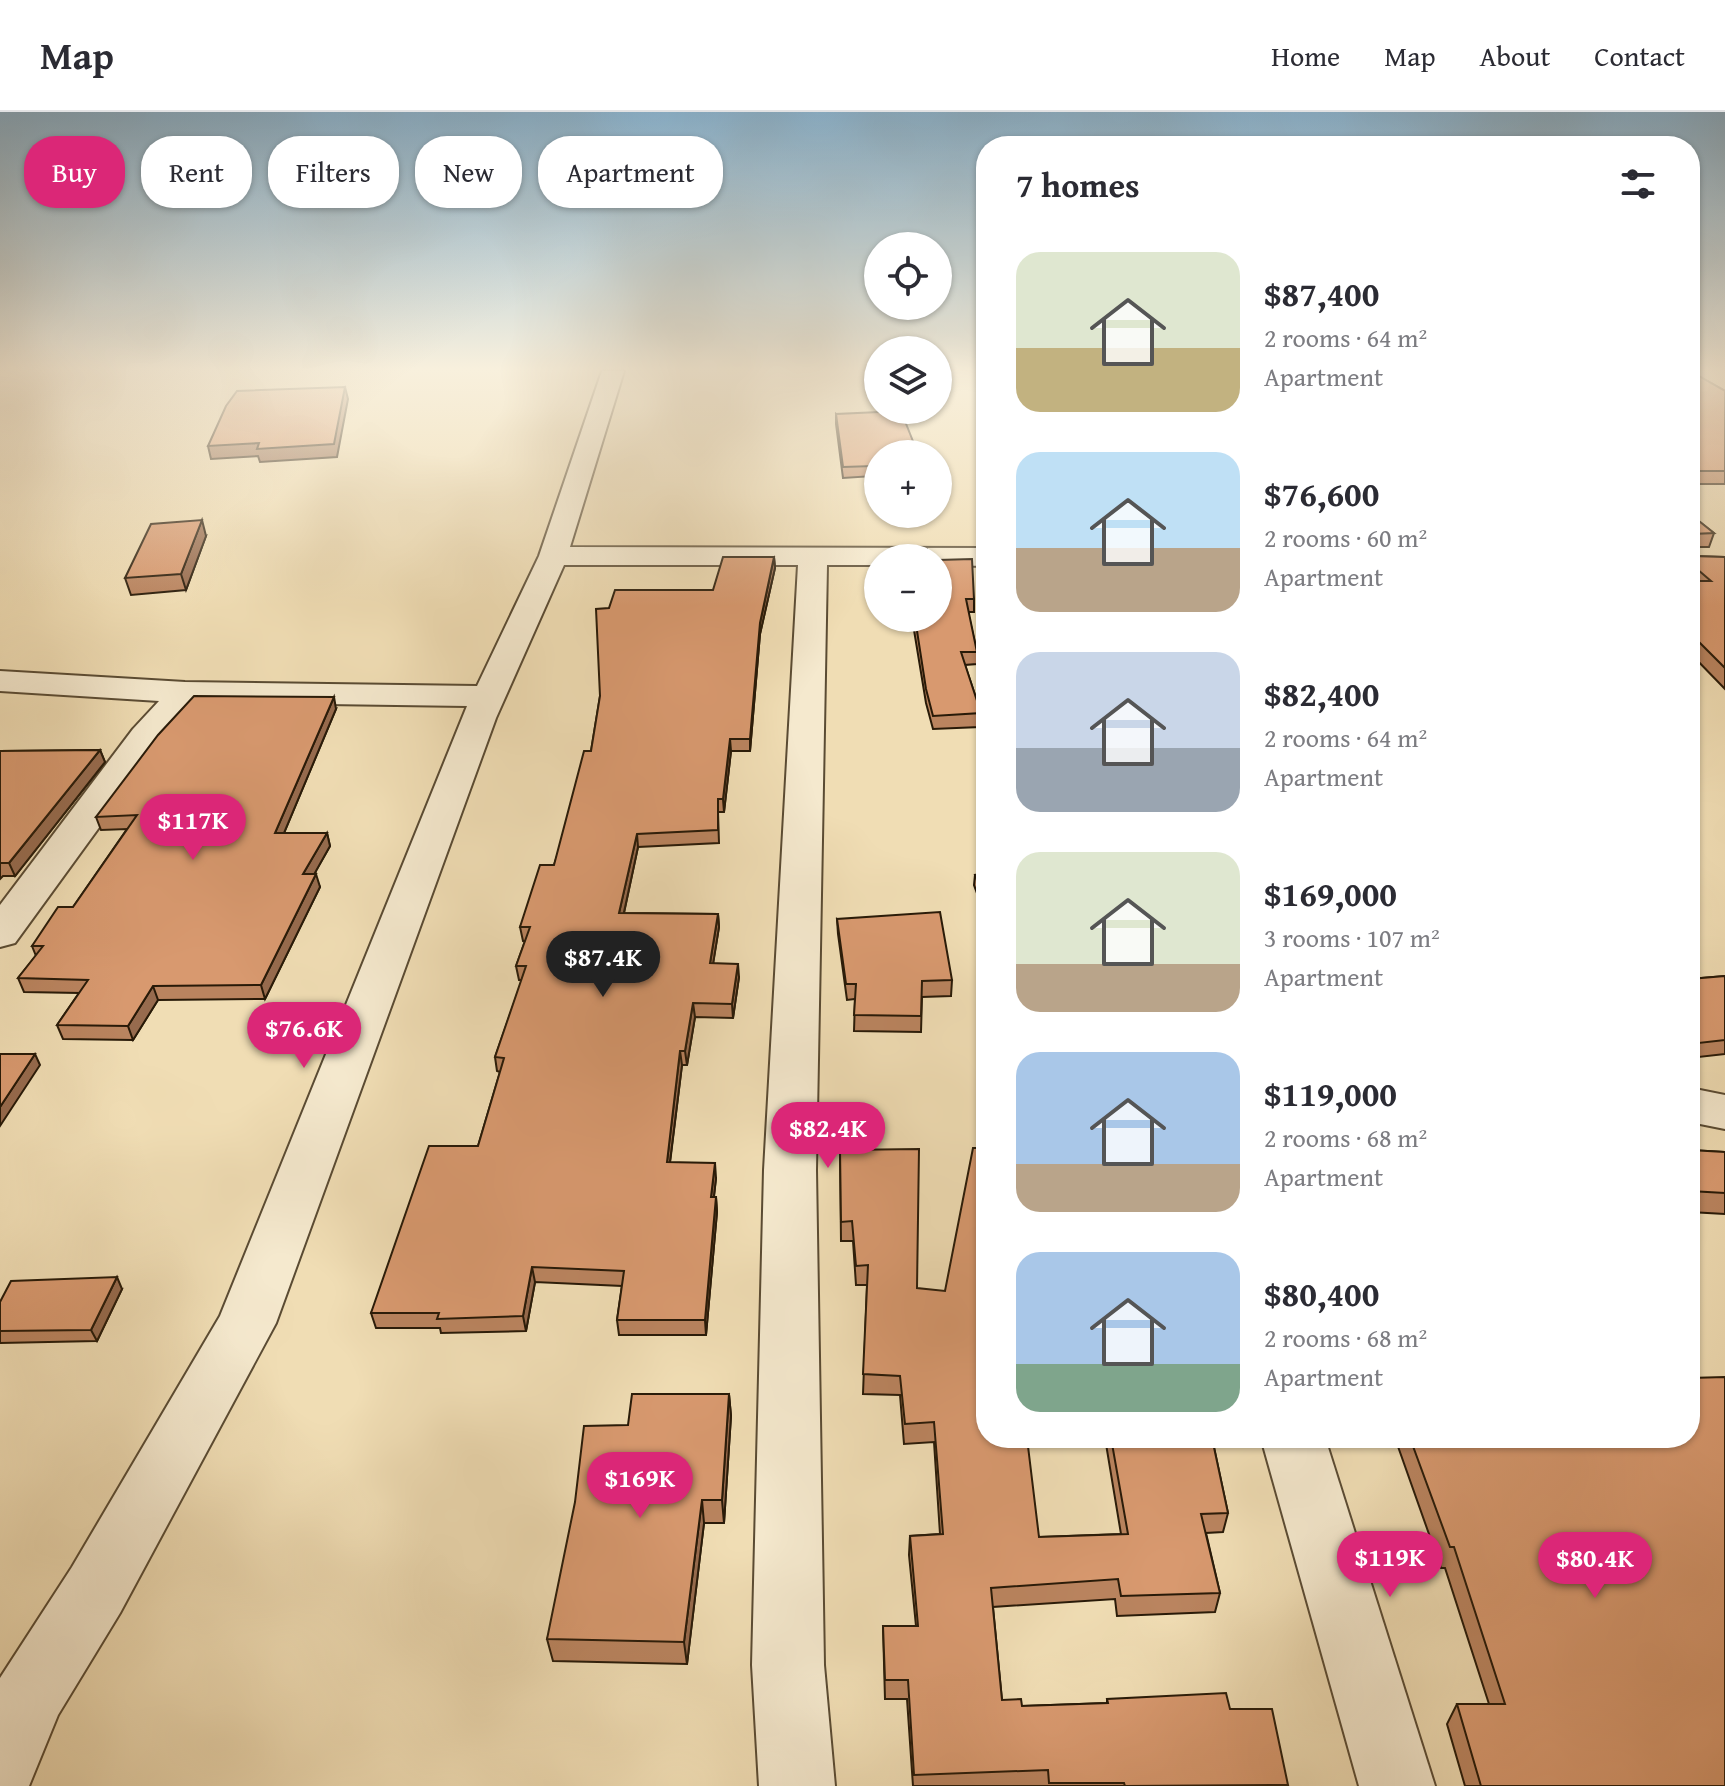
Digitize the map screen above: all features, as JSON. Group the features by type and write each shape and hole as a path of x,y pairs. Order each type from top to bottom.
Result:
{"street":[{"path":"0,1765 32,1690 96,1590 247,1323 489,696 553,556 588,449"},
{"path":"553,556 976,557"},
{"path":"797,1786 788,1665 790,1170 813,556"},
{"path":"0,681 185,692 489,696"},
{"path":"0,934 146,737 185,692"},
{"path":"1700,1107 1725,1112"},
{"path":"1296,1448 1397,1786"}],"building":[{"path":"841,449 864,449 864,466 843,467"},
{"path":"1700,449 1725,449 1725,471 1700,471"},
{"path":"202,520 181,574 125,578 151,524"},
{"path":"1700,522 1714,533 1700,534"},
{"path":"1700,556 1725,557 1725,668 1700,643 1700,581 1711,581 1700,572"},
{"path":"723,557 774,557 760,623 750,739 730,739 723,799 718,799 718,830 637,834 619,913 718,914 710,963 738,964 732,1004 693,1003 685,1051 680,1051 667,1162 715,1163 711,1197 716,1197 705,1320 617,1320 624,1271 532,1267 523,1316 437,1319 439,1313 371,1313 429,1146 478,1146 504,1058 495,1057 526,966 516,966 530,927 520,927 540,865 554,865 584,751 591,751 600,696 596,609 609,608 615,590 713,590"},
{"path":"972,559 974,599 966,599 976,652 961,652 976,698 976,713 933,716 917,632 952,632 952,560"},
{"path":"194,696 334,697 275,833 327,833 303,874 316,874 261,985 153,986 128,1026 57,1025 88,980 18,978 43,946 32,946 58,907 73,907 137,815 96,817 158,735"},
{"path":"100,750 9,863 0,863 0,751"},
{"path":"940,912 952,980 922,981 921,1016 854,1015 856,984 846,984 837,919"},
{"path":"1725,976 1725,1040 1700,1043 1700,978"},
{"path":"0,1054 35,1054 0,1107"},
{"path":"973,1148 976,1148 976,1448 1028,1448 1039,1537 1128,1534 1113,1448 1214,1448 1228,1513 1201,1514 1220,1593 1121,1596 1118,1579 991,1588 1002,1700 1021,1699 1022,1706 1108,1703 1107,1699 1226,1693 1230,1709 1272,1709 1288,1785 1049,1783 1048,1770 914,1775 908,1680 885,1680 883,1626 918,1626 910,1536 943,1534 934,1422 905,1424 900,1376 863,1374 868,1265 856,1266 852,1221 841,1222 840,1150 919,1149 917,1288 945,1291"},
{"path":"1700,1151 1725,1152 1725,1193 1700,1192"},
{"path":"117,1277 91,1330 0,1331 0,1302 11,1281"},
{"path":"1725,1377 1725,1786 1481,1786 1457,1704 1505,1704 1454,1547 1450,1547 1414,1448 1700,1448 1700,1378"},
{"path":"632,1394 729,1394 722,1500 702,1500 684,1642 547,1639 575,1502 584,1426 628,1425"}]}
